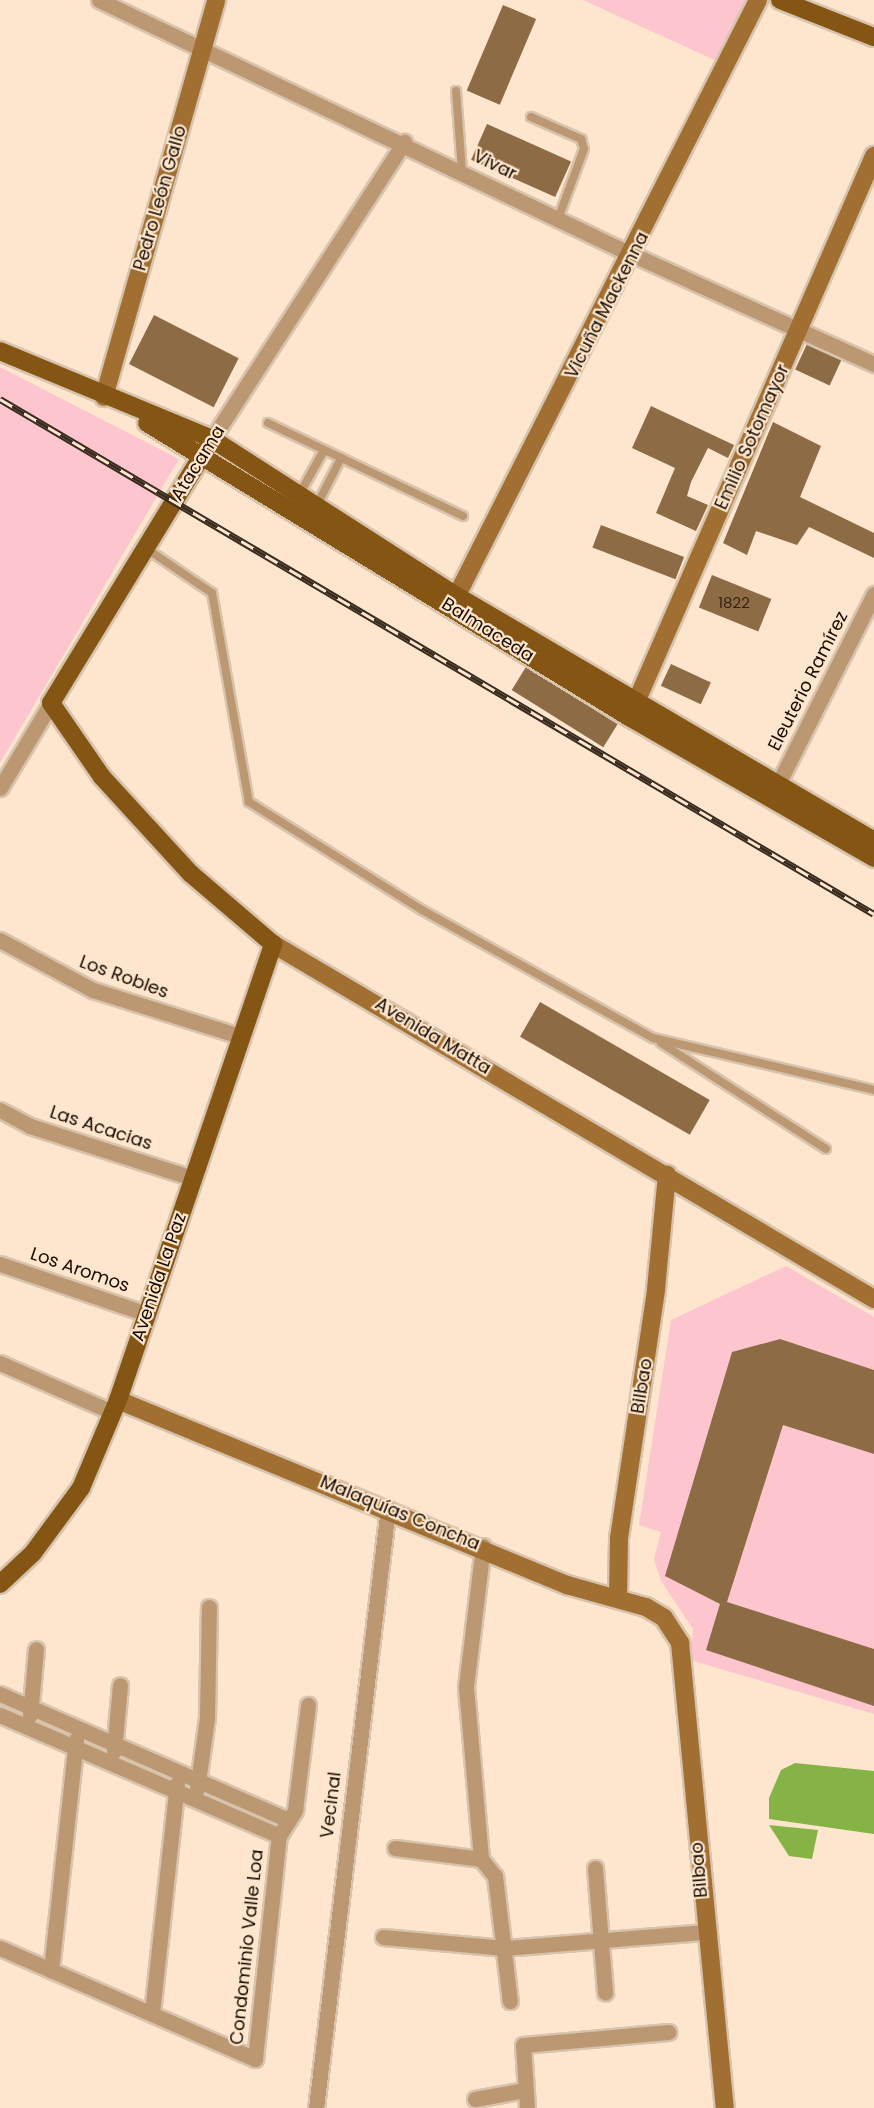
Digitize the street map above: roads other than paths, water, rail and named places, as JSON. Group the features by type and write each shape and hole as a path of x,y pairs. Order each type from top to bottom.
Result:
{"main road":[{"path":"780,0 874,37"},
{"name":"Balmaceda","path":"0,351 104,397 212,440 299,495 454,602"},
{"name":"Balmaceda","path":"104,397 454,602 874,858"},
{"name":"Atacama","path":"51,703 212,440"},
{"name":"Avenida Matta","path":"51,703 102,777 166,847 273,944"},
{"name":"Balmaceda","path":"633,710 874,840"},
{"name":"Avenida La Paz","path":"0,1584 65,1512 115,1406 273,944"}],"street":[{"name":"Vivar","path":"99,0 404,142 632,255 874,364"},
{"name":"Pedro León Gallo","path":"104,397 216,0"},
{"name":"Vicuña Mackenna","path":"454,602 632,255 758,0"},
{"name":"Atacama","path":"212,440 404,142"},
{"name":"Emilio Sotomayor","path":"633,710 874,156"},
{"name":"Eleuterio Ramírez","path":"777,786 874,594"},
{"name":"Atacama","path":"0,788 51,703"},
{"name":"Los Robles","path":"0,940 93,990 240,1036"},
{"name":"Avenida Matta","path":"273,944 874,1299"},
{"name":"Las Acacias","path":"0,1110 30,1126 192,1179"},
{"name":"Bilbao","path":"618,1597 619,1538 656,1289 667,1175"},
{"name":"Los Aromos","path":"0,1264 147,1314"},
{"path":"0,1363 115,1406"},
{"name":"Malaquías Concha","path":"115,1406 388,1508 483,1546 567,1585 618,1597 646,1607 676,1632"},
{"name":"Vecinal","path":"316,2108 388,1508"},
{"path":"483,1546 466,1687 481,1858 495,1876 510,2001"},
{"path":"195,1799 207,1719 209,1607"},
{"name":"Bilbao","path":"676,1632 704,1932 725,2108"},
{"path":"29,1727 36,1649"},
{"path":"113,1762 120,1685"},
{"path":"0,1694 115,1742 286,1820"},
{"name":"Condominio Valle Loa","path":"0,1948 255,2059 279,1836 286,1820 295,1810 308,1705"},
{"name":"Condominio Valle Loa","path":"0,1715 113,1762 279,1836"},
{"path":"51,1970 77,1727"},
{"path":"152,2013 178,1771"},
{"path":"395,1848 481,1858"},
{"path":"595,1868 603,1936 605,1993"},
{"path":"383,1937 505,1948 603,1936 704,1932"},
{"path":"527,2108 523,2045 668,2032"},
{"path":"490,2108 475,2099 525,2090"}],"lane":[{"path":"456,91 462,171"},
{"path":"531,117 581,140 584,149 558,219"},
{"path":"268,423 463,516"},
{"path":"299,495 324,450"},
{"path":"316,507 341,458"},
{"path":"147,549 212,593 249,802 422,910 653,1038 826,1149"},
{"path":"653,1038 874,1090"}],"railway":[{"path":"0,399 874,914"}]}
